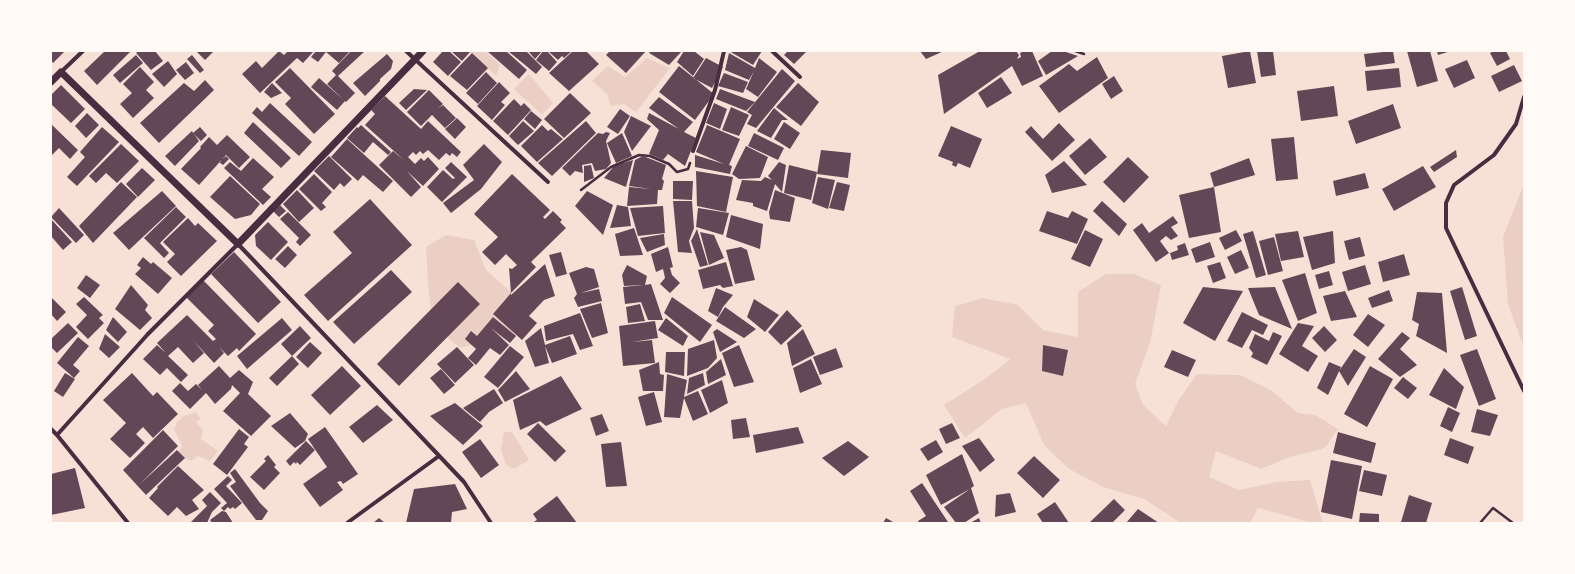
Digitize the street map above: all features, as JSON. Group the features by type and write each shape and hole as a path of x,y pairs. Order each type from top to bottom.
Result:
{"street":[{"path":"51,82 83,51"},
{"path":"406,51 548,182"},
{"path":"57,435 170,312 238,244 423,51"},
{"path":"693,151 715,90 724,51"},
{"path":"772,51 800,77"},
{"path":"61,72 238,244 464,482 491,523"},
{"path":"1524,97 1516,124 1494,155 1454,185 1446,203 1446,228 1524,391"},
{"path":"51,429 127,523"},
{"path":"347,523 439,456"}],"path":[{"path":"1075,51 1084,54"},
{"path":"581,190 611,167 639,155 650,156 669,164 677,172 688,169 693,151"},
{"path":"1480,523 1493,508 1513,523"}],"shaded area":[{"path":"471,51 485,51 500,65 496,76"},
{"path":"647,58 670,68 636,112 624,104 611,106 607,94 592,81 608,66 625,77"},
{"path":"529,74 553,103 542,115 514,89"},
{"path":"1524,183 1524,348 1508,304 1503,237"},
{"path":"446,235 474,240 486,270 511,292 506,314 517,337 492,340 460,348 433,325 428,285 426,247"},
{"path":"1106,274 1134,274 1161,285 1150,343 1135,384 1143,405 1166,426 1178,401 1197,374 1240,375 1271,390 1298,413 1315,415 1338,429 1326,446 1322,449 1290,457 1261,469 1216,451 1209,477 1239,490 1276,482 1310,480 1323,523 1313,523 1258,508 1250,523 1181,523 1144,499 1103,487 1069,469 1044,445 1026,403 1002,409 965,438 944,405 988,377 1010,359 952,337 955,306 983,298 1018,305 1043,330 1078,337 1078,292"},
{"path":"196,412 201,419 196,422 203,430 201,439 218,451 210,461 198,456 191,461 179,452 182,446 174,429 177,422 184,416"},
{"path":"504,432 512,432 529,460 514,469 506,465 501,450"}],"building":[{"path":"51,51 65,51 53,63 51,60"},
{"path":"105,51 131,51 97,85 84,71"},
{"path":"139,51 155,51 163,61 151,70 136,53"},
{"path":"196,51 214,51 205,60"},
{"path":"279,51 284,55 288,51 314,51 303,63 297,58 260,93 242,74 256,61 262,68"},
{"path":"316,51 350,51 339,63 326,52 318,62 311,57"},
{"path":"351,51 365,51 338,76 355,93 346,102 327,84 336,75 332,71"},
{"path":"443,51 449,51 461,62 448,76 433,62"},
{"path":"451,51 469,51 470,52 462,61"},
{"path":"487,51 506,51 527,70 519,79"},
{"path":"508,51 526,51 542,67 536,74"},
{"path":"528,51 542,51 535,59"},
{"path":"543,51 547,51 557,62 549,71 536,60"},
{"path":"548,51 572,51 564,58 562,56 558,60"},
{"path":"573,51 586,51 599,64 569,91 549,73"},
{"path":"610,51 646,51 626,73 606,55"},
{"path":"651,51 682,51 669,65 649,53"},
{"path":"684,51 694,51 704,59 693,76 677,62"},
{"path":"729,51 762,51 753,65"},
{"path":"788,51 807,51 794,64 784,55"},
{"path":"920,51 944,51 926,59"},
{"path":"980,51 1016,51 1019,55 1017,59 1021,57 1020,53 1024,51 1032,51 1043,76 1022,86 1012,66 944,114 938,75"},
{"path":"1052,51 1063,51 1078,56 1046,75 1038,61"},
{"path":"1250,51 1256,83 1228,88 1222,56"},
{"path":"1257,51 1273,51 1276,75 1261,77"},
{"path":"1393,51 1395,63 1366,67 1364,54"},
{"path":"1407,51 1430,51 1438,81 1417,87"},
{"path":"1437,51 1451,51 1438,55"},
{"path":"1494,51 1506,51 1510,59 1497,66 1490,53"},
{"path":"472,53 488,68 467,90 450,76"},
{"path":"729,53 755,68 759,58 777,72 758,97 746,89 754,71 749,80 725,70"},
{"path":"387,54 393,61 391,69 365,96 353,83"},
{"path":"136,55 143,63 120,83 113,75"},
{"path":"192,55 204,70 200,73 187,59"},
{"path":"1097,57 1108,78 1059,113 1039,86 1069,64 1077,71"},
{"path":"706,58 723,67 712,88 693,78"},
{"path":"1467,60 1475,78 1454,88 1445,69"},
{"path":"168,61 177,74 164,87 152,74"},
{"path":"186,62 194,73 185,80 176,70"},
{"path":"1514,65 1522,81 1499,92 1491,76"},
{"path":"679,66 714,94 695,120 659,92"},
{"path":"140,67 154,82 146,90 154,98 133,118 120,104 132,93 123,84"},
{"path":"290,68 335,114 314,134 285,104 291,98 275,82"},
{"path":"1399,68 1401,87 1367,91 1365,71"},
{"path":"782,69 795,81 756,128 747,124 752,115 747,112"},
{"path":"486,72 497,83 478,104 466,93"},
{"path":"724,73 748,82 743,93 718,86"},
{"path":"1114,76 1123,91 1111,99 1102,84"},
{"path":"1001,77 1012,93 987,108 978,93"},
{"path":"319,78 345,101 337,110 311,87"},
{"path":"205,80 214,90 159,143 140,123 184,83 194,91"},
{"path":"499,82 510,93 501,102 505,105 492,120 477,106"},
{"path":"272,83 282,93 271,98 264,92"},
{"path":"798,83 819,102 801,126 776,107"},
{"path":"61,85 85,109 71,123 51,104 51,95"},
{"path":"1334,86 1338,116 1301,121 1297,91"},
{"path":"414,89 427,90 406,110 399,103"},
{"path":"720,89 755,102 746,111 716,99"},
{"path":"429,90 443,104 438,108 443,105 456,118 445,128 432,115 421,126 407,112"},
{"path":"570,93 591,113 564,138 544,119"},
{"path":"385,96 421,129 428,121 461,152 457,157 452,153 450,156 446,153 439,160 428,150 423,154 420,151 416,155 413,152 408,157 415,164 421,158 424,161 428,157 439,169 423,186 407,171 421,187 411,197 379,165 393,151 405,161 365,125 375,114 371,110"},
{"path":"659,97 693,122 684,132 696,138 685,166 668,154 663,160 649,154 659,130 647,119 649,113 679,129 649,108"},
{"path":"514,99 521,106 524,103 531,110 508,135 493,121"},
{"path":"270,103 312,142 299,156 252,113 257,107 262,112"},
{"path":"714,103 727,109 720,129 706,123"},
{"path":"1393,104 1401,128 1356,144 1348,121"},
{"path":"731,107 749,115 739,136 722,130"},
{"path":"774,108 788,120 782,120 771,138 757,131"},
{"path":"620,109 630,116 618,134 607,127"},
{"path":"531,111 542,120 535,129 524,119"},
{"path":"87,113 99,125 86,138 75,126"},
{"path":"631,116 651,126 632,151 624,132"},
{"path":"457,118 466,127 455,139 445,129"},
{"path":"523,121 534,131 518,145 509,136"},
{"path":"586,121 596,133 552,176 538,163"},
{"path":"253,122 291,158 281,168 244,133"},
{"path":"784,122 800,133 790,149 774,139"},
{"path":"1059,123 1075,140 1052,161 1025,132 1031,126 1043,139"},
{"path":"51,124 78,150 70,159 59,148 51,156"},
{"path":"361,125 391,152 388,155 373,142 364,153 347,138 357,127 358,128"},
{"path":"542,125 548,131 551,129 563,139 537,162 521,146"},
{"path":"707,125 740,139 729,165 732,166 730,174 695,167 695,155 724,164 696,152"},
{"path":"951,126 982,139 970,168 958,163 956,167 952,165 953,162 938,156"},
{"path":"102,127 119,142 77,186 67,177 85,157 80,152"},
{"path":"200,127 207,135 201,141 194,134 199,141 175,166 165,156 192,131 193,133"},
{"path":"606,132 610,133 606,141 611,163 606,169 595,171 592,163 582,165 583,173 575,171 570,176 562,168 598,133 603,134"},
{"path":"622,133 632,156 616,163 607,143"},
{"path":"754,133 784,148 778,160 748,146"},
{"path":"227,135 250,157 239,168 226,155 199,185 181,169 201,148 200,147 209,137 217,145"},
{"path":"1294,137 1298,179 1276,181 1271,139"},
{"path":"1090,138 1107,157 1085,175 1069,156"},
{"path":"347,139 393,181 383,192 363,175 358,181 331,157"},
{"path":"121,144 139,161 117,183 106,173 96,183 89,176"},
{"path":"484,144 502,162 481,189 451,213 443,203 474,180 463,165"},
{"path":"746,146 768,157 760,178 739,179 732,174"},
{"path":"821,150 851,153 848,178 817,174"},
{"path":"1456,150 1457,157 1434,172 1430,167"},
{"path":"226,156 229,159 223,165 219,162"},
{"path":"329,156 352,179 344,187 340,183 334,190 314,171"},
{"path":"643,156 666,165 662,179 664,181 662,190 658,190 657,204 627,206 629,187 651,189 629,186 635,160"},
{"path":"1128,157 1149,177 1124,203 1103,182"},
{"path":"253,158 274,177 262,189 271,197 263,205 224,168 230,162 241,171"},
{"path":"1249,158 1255,175 1214,187 1210,173"},
{"path":"633,160 626,187 604,178 614,166"},
{"path":"1064,161 1087,185 1052,193 1045,175"},
{"path":"451,162 467,177 442,202 427,187 443,170 453,179 455,178 445,168"},
{"path":"779,162 786,165 782,192 775,184 767,211 753,206 753,203 736,200 742,180 761,181 765,177 772,180 768,176"},
{"path":"591,165 594,178 584,182 584,166"},
{"path":"789,165 817,172 811,200 784,193"},
{"path":"1423,166 1436,187 1394,211 1382,189"},
{"path":"142,168 155,180 138,197 126,184"},
{"path":"696,171 733,177 726,212 697,206"},
{"path":"1365,173 1369,188 1336,196 1333,181"},
{"path":"314,174 332,192 322,203 326,207 321,211 299,189"},
{"path":"512,174 550,210 543,217 545,219 553,211 562,220 560,222 566,228 531,262 536,267 511,293 509,268 512,269 517,265 506,254 495,265 482,252 498,237 474,214"},
{"path":"230,176 260,204 251,215 235,219 210,197"},
{"path":"818,177 835,180 828,209 812,203"},
{"path":"673,181 693,181 692,200 673,199"},
{"path":"121,182 137,197 93,243 79,226"},
{"path":"837,182 850,185 844,211 829,208"},
{"path":"1214,187 1221,232 1189,238 1179,195"},
{"path":"297,190 314,208 299,222 283,204"},
{"path":"775,190 795,198 790,222 770,219 769,212"},
{"path":"162,191 176,206 129,250 113,233"},
{"path":"587,191 613,205 603,235 575,206"},
{"path":"370,199 412,245 328,321 304,295 352,253 333,232"},
{"path":"673,201 692,201 694,228 689,241 692,253 678,252"},
{"path":"1102,201 1127,224 1119,236 1093,211"},
{"path":"280,205 286,211 279,217 273,211"},
{"path":"617,205 628,207 631,226 610,228"},
{"path":"663,206 665,233 638,236 630,208"},
{"path":"176,207 186,217 160,243 169,253 164,258 144,238"},
{"path":"59,208 84,235 76,243 51,217"},
{"path":"698,208 729,213 723,235 696,227"},
{"path":"1047,211 1068,218 1072,211 1088,219 1077,244 1039,231"},
{"path":"288,212 311,235 300,246 296,242 299,238 280,219"},
{"path":"731,215 763,224 760,249 726,237"},
{"path":"1173,216 1178,223 1171,227 1178,236 1171,240 1166,236 1160,241 1169,253 1156,262 1133,230 1142,223 1149,233"},
{"path":"188,218 195,226 198,223 217,241 181,276 167,262 175,254 163,242"},
{"path":"51,219 72,242 63,250 51,236"},
{"path":"268,222 288,242 271,260 256,246 255,235"},
{"path":"634,228 643,255 620,256 615,234"},
{"path":"697,229 708,265 700,267 691,241"},
{"path":"1085,230 1103,239 1090,267 1071,259"},
{"path":"1236,230 1242,241 1225,250 1219,238"},
{"path":"1253,231 1266,275 1256,278 1243,234"},
{"path":"1298,231 1304,257 1281,261 1275,234"},
{"path":"1333,231 1335,263 1312,270 1303,237"},
{"path":"700,232 714,235 724,258 709,265"},
{"path":"664,234 665,245 647,252 640,238"},
{"path":"1274,237 1283,271 1268,275 1259,241"},
{"path":"1360,237 1365,256 1349,260 1344,241"},
{"path":"1210,242 1215,257 1196,263 1191,249"},
{"path":"1185,243 1189,255 1172,260 1170,253 1178,250 1177,246"},
{"path":"288,246 297,255 285,268 275,259"},
{"path":"668,247 673,267 670,268 672,275 680,283 670,293 660,284 665,278 663,269 656,272 651,254"},
{"path":"741,247 747,250 755,280 735,284 726,250"},
{"path":"1241,250 1249,268 1235,274 1227,257"},
{"path":"234,252 281,302 258,323 211,274"},
{"path":"561,252 567,274 556,277 549,255"},
{"path":"1404,254 1410,275 1383,282 1378,262"},
{"path":"143,257 151,264 153,262 172,278 158,294 135,274 141,268 137,265"},
{"path":"726,262 733,286 723,288 720,285 703,289 698,270"},
{"path":"1220,262 1226,278 1213,283 1207,266"},
{"path":"545,264 555,296 544,300 529,316 537,323 522,340 493,314 511,293 511,295"},
{"path":"627,265 647,276 645,285 651,284 663,320 648,320 641,302 625,304 623,287 643,285 624,286 622,275"},
{"path":"1365,265 1371,284 1348,291 1342,272"},
{"path":"586,267 594,269 599,287 581,293 599,289 602,301 578,307 574,298 577,294 569,273"},
{"path":"391,270 412,292 354,344 333,322"},
{"path":"1329,271 1333,285 1319,289 1315,275"},
{"path":"1305,273 1317,313 1298,321 1282,280"},
{"path":"86,275 100,285 90,298 77,288"},
{"path":"203,280 256,334 239,351 237,348 228,356 219,347 224,353 214,363 192,339 204,353 193,363 178,347 168,356 188,375 181,382 167,368 160,375 143,359 157,345 166,353 157,343 187,315 213,341 216,339 208,331 214,325 186,297"},
{"path":"458,282 480,304 399,386 377,364"},
{"path":"131,285 148,305 145,310 152,318 140,330 115,309"},
{"path":"1203,287 1243,291 1215,341 1183,323"},
{"path":"1275,287 1292,329 1259,315 1248,288"},
{"path":"1462,287 1477,336 1465,340 1450,291"},
{"path":"716,288 733,295 723,307 718,317 708,311"},
{"path":"1389,290 1393,301 1372,308 1368,298"},
{"path":"1345,291 1357,317 1331,321 1323,296"},
{"path":"1417,292 1442,293 1447,353 1416,336 1419,324 1412,320"},
{"path":"51,297 66,312 57,321 51,314"},
{"path":"84,297 103,315 99,318 104,323 88,339 76,327 87,315 76,304"},
{"path":"672,297 712,325 700,342 664,313"},
{"path":"754,299 779,315 765,332 747,317"},
{"path":"601,303 608,333 592,338 580,309"},
{"path":"640,304 645,321 628,323 626,307"},
{"path":"725,307 756,329 744,338 716,321"},
{"path":"787,310 802,326 781,345 768,332"},
{"path":"1242,312 1268,325 1263,335 1252,330 1242,348 1227,341"},
{"path":"580,313 593,346 580,350 573,334 546,341 544,326"},
{"path":"1368,314 1385,325 1368,347 1353,335"},
{"path":"113,317 127,332 118,342 106,330"},
{"path":"493,317 516,336 510,343 491,328 509,345 500,355 490,348 476,365 468,358 476,349 465,339 471,331 477,336"},
{"path":"282,318 292,330 247,369 237,356"},
{"path":"666,318 688,336 683,346 658,330"},
{"path":"655,321 658,338 632,342 652,340 655,363 623,366 619,326"},
{"path":"68,323 78,333 57,353 51,347 51,339"},
{"path":"1298,323 1314,326 1302,346 1318,356 1308,372 1279,354"},
{"path":"300,326 311,338 292,356 281,344"},
{"path":"1324,326 1337,340 1325,352 1312,338"},
{"path":"541,328 545,345 570,336 577,354 552,363 545,346 549,363 535,367 525,341"},
{"path":"717,329 737,342 720,352 713,332"},
{"path":"803,329 815,354 792,366 787,343"},
{"path":"1273,332 1282,336 1267,365 1251,357 1253,353 1249,348 1255,334 1269,341"},
{"path":"1402,332 1410,338 1400,349 1417,365 1400,377 1378,359"},
{"path":"105,334 120,347 109,358 99,349"},
{"path":"78,337 89,346 73,365 80,371 74,378 57,363"},
{"path":"714,340 717,358 708,368 687,376 688,349"},
{"path":"310,342 322,353 308,368 296,357"},
{"path":"739,345 754,382 734,387 722,353"},
{"path":"1043,345 1068,350 1063,376 1042,371"},
{"path":"510,346 524,357 498,388 484,377"},
{"path":"457,347 474,365 455,383 437,364"},
{"path":"836,348 843,367 820,375 813,357"},
{"path":"1354,349 1366,357 1348,386 1339,371"},
{"path":"1477,349 1496,399 1479,406 1460,355"},
{"path":"1172,350 1196,360 1188,377 1164,367"},
{"path":"666,352 685,352 684,376 665,372"},
{"path":"292,356 299,364 277,386 269,378"},
{"path":"721,359 726,375 708,384 706,372"},
{"path":"811,359 822,384 800,393 793,368"},
{"path":"659,362 660,374 664,375 663,391 643,391 639,370"},
{"path":"1329,362 1341,367 1328,395 1317,388"},
{"path":"219,366 230,378 239,370 253,382 248,394 271,416 251,436 223,411 240,393 232,385 231,389 215,404 206,393 190,409 172,391 180,383 188,391 196,384 202,390 198,385"},
{"path":"342,366 361,386 330,415 311,395"},
{"path":"1370,366 1393,379 1367,427 1344,414"},
{"path":"1444,368 1464,387 1456,409 1429,395"},
{"path":"441,369 455,385 444,394 430,378"},
{"path":"516,371 530,389 505,402 498,390"},
{"path":"65,373 75,379 63,397 54,391"},
{"path":"132,373 153,396 157,392 178,414 153,438 143,427 136,434 145,443 130,458 110,439 126,423 103,400"},
{"path":"703,373 705,385 687,394 689,378"},
{"path":"667,374 687,380 684,397 698,391 708,414 693,421 684,398 680,418 664,417"},
{"path":"561,376 582,409 546,426 540,421 520,430 513,400"},
{"path":"1403,377 1417,388 1408,399 1394,388"},
{"path":"722,380 728,403 710,413 701,390"},
{"path":"494,389 503,403 489,412 480,422 463,408"},
{"path":"654,392 662,422 646,426 638,397"},
{"path":"455,403 483,426 463,445 430,416"},
{"path":"377,405 393,420 363,443 349,427"},
{"path":"1448,407 1460,413 1452,432 1440,426"},
{"path":"1477,409 1498,415 1490,436 1471,432"},
{"path":"290,413 308,434 305,441 295,448 271,426"},
{"path":"602,414 609,431 596,436 590,418"},
{"path":"746,418 750,437 733,439 731,420"},
{"path":"538,423 566,451 555,462 527,434"},
{"path":"952,423 960,438 946,444 939,429"},
{"path":"325,427 358,474 343,484 341,481 337,482 343,490 320,507 303,484 327,467 308,439"},
{"path":"798,427 804,443 756,453 753,435"},
{"path":"239,429 249,437 244,444 248,447 227,475 213,464"},
{"path":"163,430 178,446 140,484 177,450 185,458 146,495 123,470"},
{"path":"1338,432 1376,443 1371,463 1333,453"},
{"path":"979,438 995,460 980,472 962,446"},
{"path":"1450,438 1474,447 1468,464 1444,455"},
{"path":"480,439 499,465 481,478 462,452"},
{"path":"936,440 943,452 928,461 920,449"},
{"path":"306,441 315,450 300,465 297,462 296,464 294,462 290,466 286,461"},
{"path":"848,441 869,457 844,476 822,458"},
{"path":"621,442 627,486 606,487 601,444"},
{"path":"962,454 974,486 971,488 979,513 964,523 956,523 944,507 970,489 941,505 926,475"},
{"path":"268,455 276,465 274,467 280,473 264,490 250,477 266,461 264,459"},
{"path":"1034,456 1060,480 1043,498 1017,473"},
{"path":"1331,460 1362,466 1352,519 1321,512"},
{"path":"178,466 204,490 192,500 199,509 186,516 177,507 168,516 149,498 158,488 157,487"},
{"path":"75,468 85,508 51,515 51,474"},
{"path":"235,469 260,503 268,511 262,520 256,520 230,486 236,482 230,473"},
{"path":"1364,470 1387,475 1382,496 1359,491"},
{"path":"228,476 232,480 226,486 242,503 235,509 233,507 230,509 228,507 224,511 221,508 227,503 214,489"},
{"path":"922,483 948,522 947,523 919,523 918,521 926,516 910,491"},
{"path":"455,484 467,509 452,512 451,523 406,523 414,489"},
{"path":"210,492 221,503 212,512 207,523 190,523 207,506 202,500"},
{"path":"1010,493 1016,512 995,517 996,495"},
{"path":"1409,495 1432,503 1426,523 1401,522"},
{"path":"557,496 577,523 532,523 537,520 533,514"},
{"path":"1114,499 1125,510 1112,523 1089,523"},
{"path":"1055,502 1069,523 1043,523 1037,514"},
{"path":"1138,509 1159,523 1126,523"},
{"path":"222,511 226,512 233,523 212,523 210,520"},
{"path":"1360,513 1379,514 1379,523 1359,523"},
{"path":"379,518 385,523 373,523"},
{"path":"886,518 895,523 883,523"},
{"path":"979,518 981,523 970,523"}]}
